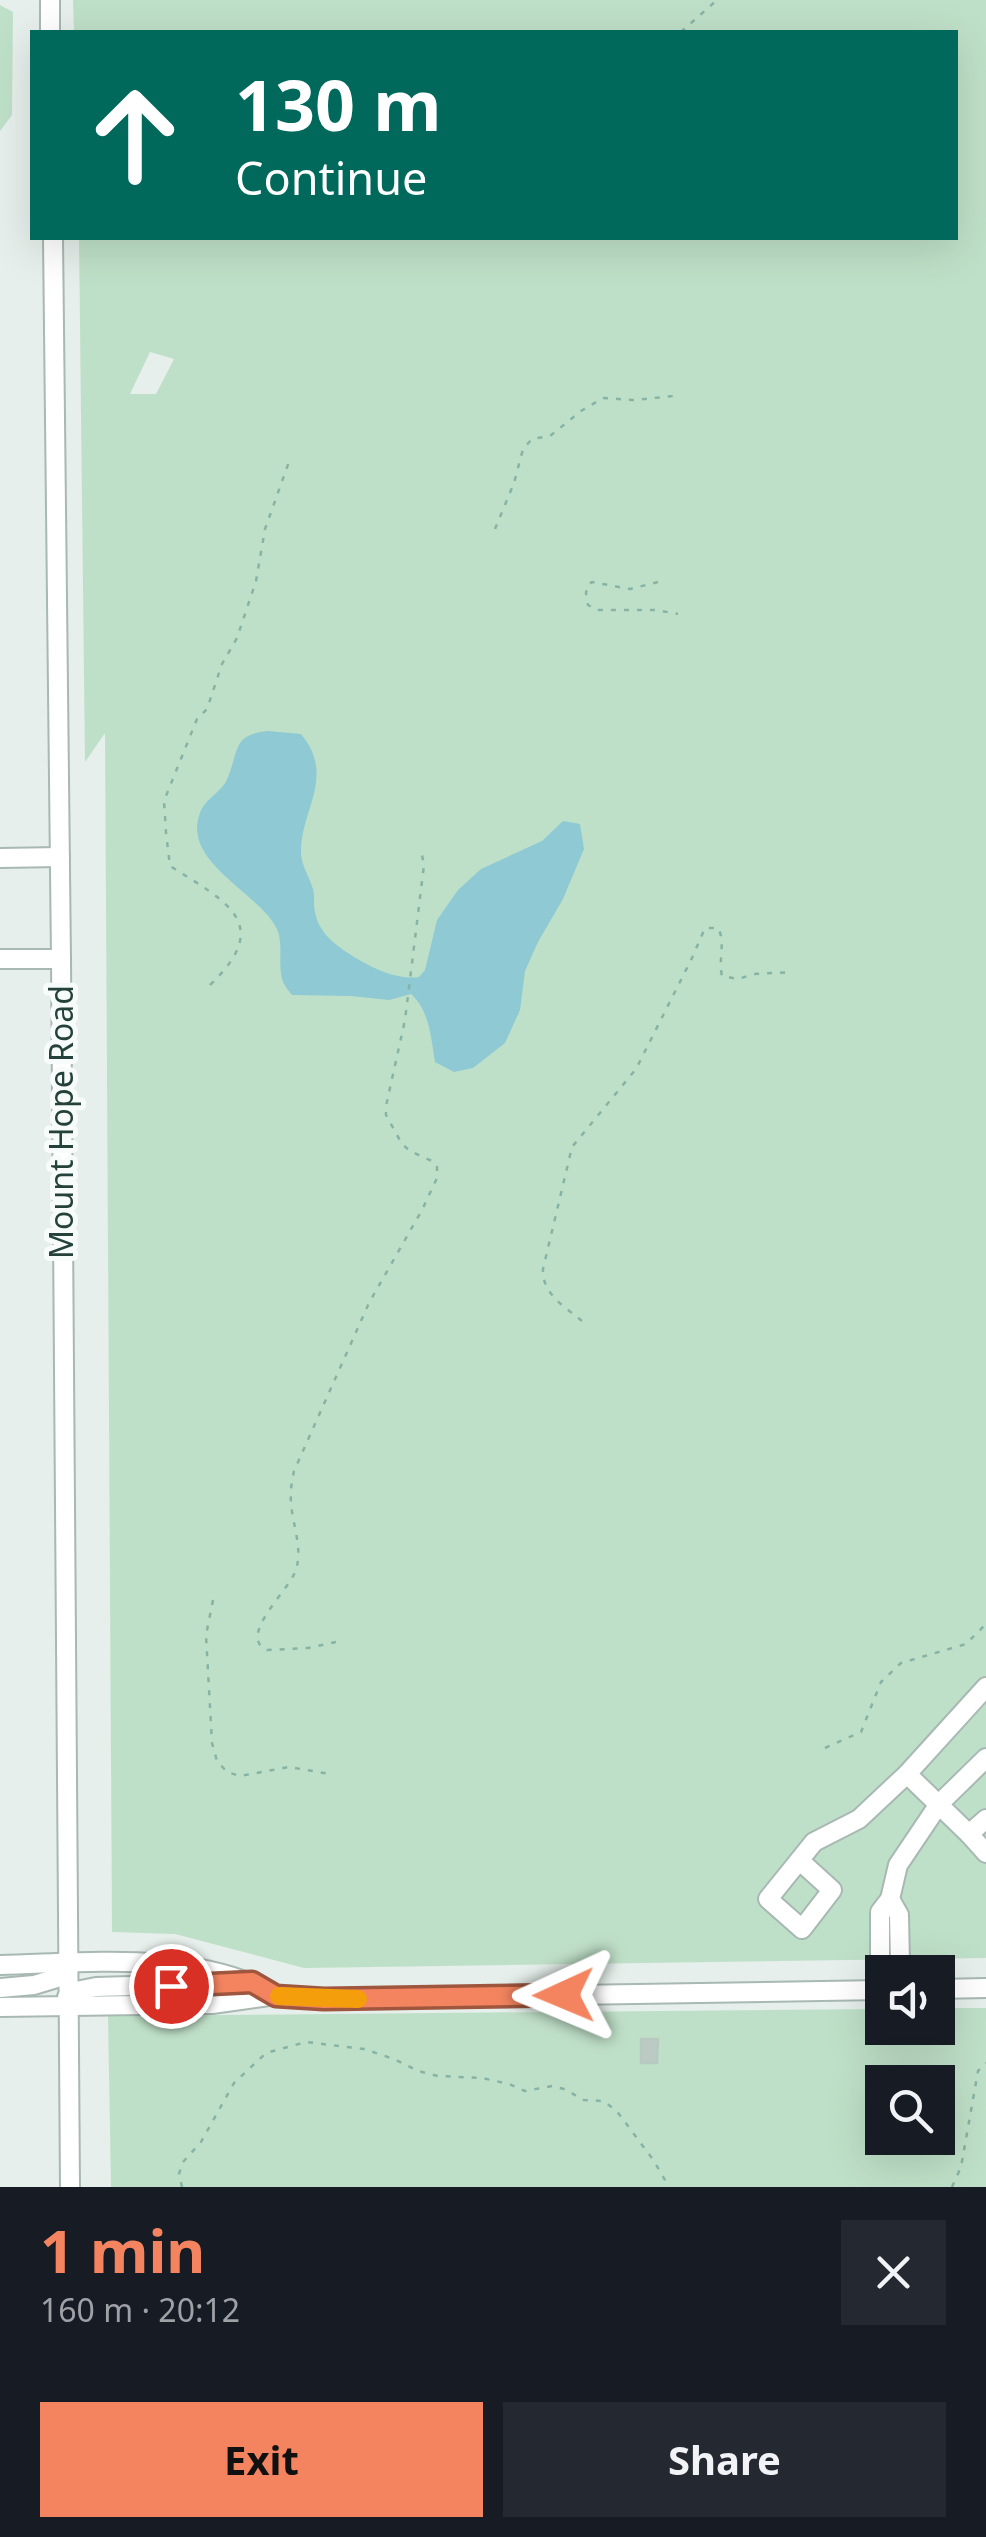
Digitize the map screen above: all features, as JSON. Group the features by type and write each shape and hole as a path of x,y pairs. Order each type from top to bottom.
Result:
{"street":[{"path":"50,0 50,30"},
{"name":"Mount Hope Road","path":"53,240 70,2187"},
{"path":"0,858 60,856"},
{"path":"0,959 61,959"},
{"path":"800,1861 814,1842 859,1819 907,1774 986,1687"},
{"path":"900,1955 899,1915 890,1898 898,1865 939,1804 986,1758"},
{"path":"907,1774 986,1853"},
{"path":"969,1834 986,1819"},
{"path":"0,1965 67,1969 163,1963 252,1982 276,1996"},
{"path":"0,1988 34,1985 67,1969"},
{"path":"67,2002 80,1990 96,1987 252,1982"},
{"path":"955,1989 986,1988"},
{"path":"0,2008 67,2002 212,2004 276,1996 324,1999 865,1990"}],"path":[{"path":"684,30 718,0"},
{"path":"494,529 514,484 523,449 532,439 550,436 603,398 674,396"},
{"path":"210,985 228,968 238,947 242,936 238,916 218,896 170,866 164,801 197,720 208,708 222,664 237,638 256,580 265,529 290,459"},
{"path":"658,582 630,589 592,582 586,594 588,605 598,610 678,614"},
{"path":"336,1642 268,1650 258,1644 257,1636 260,1624 296,1572 298,1546 290,1500 294,1471 369,1303 437,1178 434,1162 402,1144 386,1115 406,1007 424,865 421,850"},
{"path":"582,1321 554,1298 542,1279 572,1147 636,1069 705,928 718,928 721,934 722,976 738,979 793,972"},
{"path":"213,1600 206,1635 216,1761 226,1772 240,1776 289,1768 330,1774"},
{"path":"825,1748 861,1732 881,1682 901,1663 966,1644 986,1624"},
{"path":"182,2187 179,2174 183,2162 201,2142 234,2083 266,2054 306,2042 364,2049 418,2072 482,2078 525,2091 552,2086 584,2100 603,2102 616,2110 669,2187"},
{"path":"952,2187 961,2168 978,2071 986,2063"}],"green space":[{"path":"73,0 986,0 986,1958 865,1955 865,1960 304,1968 175,1934 112,1932 105,733 85,762 79,240 958,240 958,30 74,30","holes":["150,352 174,359 156,394 130,394"]},
{"path":"0,5 13,12 12,115 0,131"},
{"path":"955,2008 986,2008 986,2187 111,2187 108,2016 865,2009 865,2045 955,2045"}],"water":[{"path":"268,731 301,734 316,764 301,852 313,889 317,921 346,952 388,974 419,977 425,970 437,920 458,890 481,869 542,841 563,821 580,824 584,849 525,971 520,1010 505,1043 473,1068 454,1072 435,1062 426,1017 411,994 389,1000 292,995 285,986 277,929 268,915 211,861 201,847 197,831 200,813 226,782 239,745 249,736"}],"building":[{"path":"641,2039 658,2039 657,2063 641,2063"}],"slow traffic":[{"path":"279,1996 358,1999"}],"route":[{"path":"171,1986 252,1982 276,1996 324,1999 564,1995"}]}
